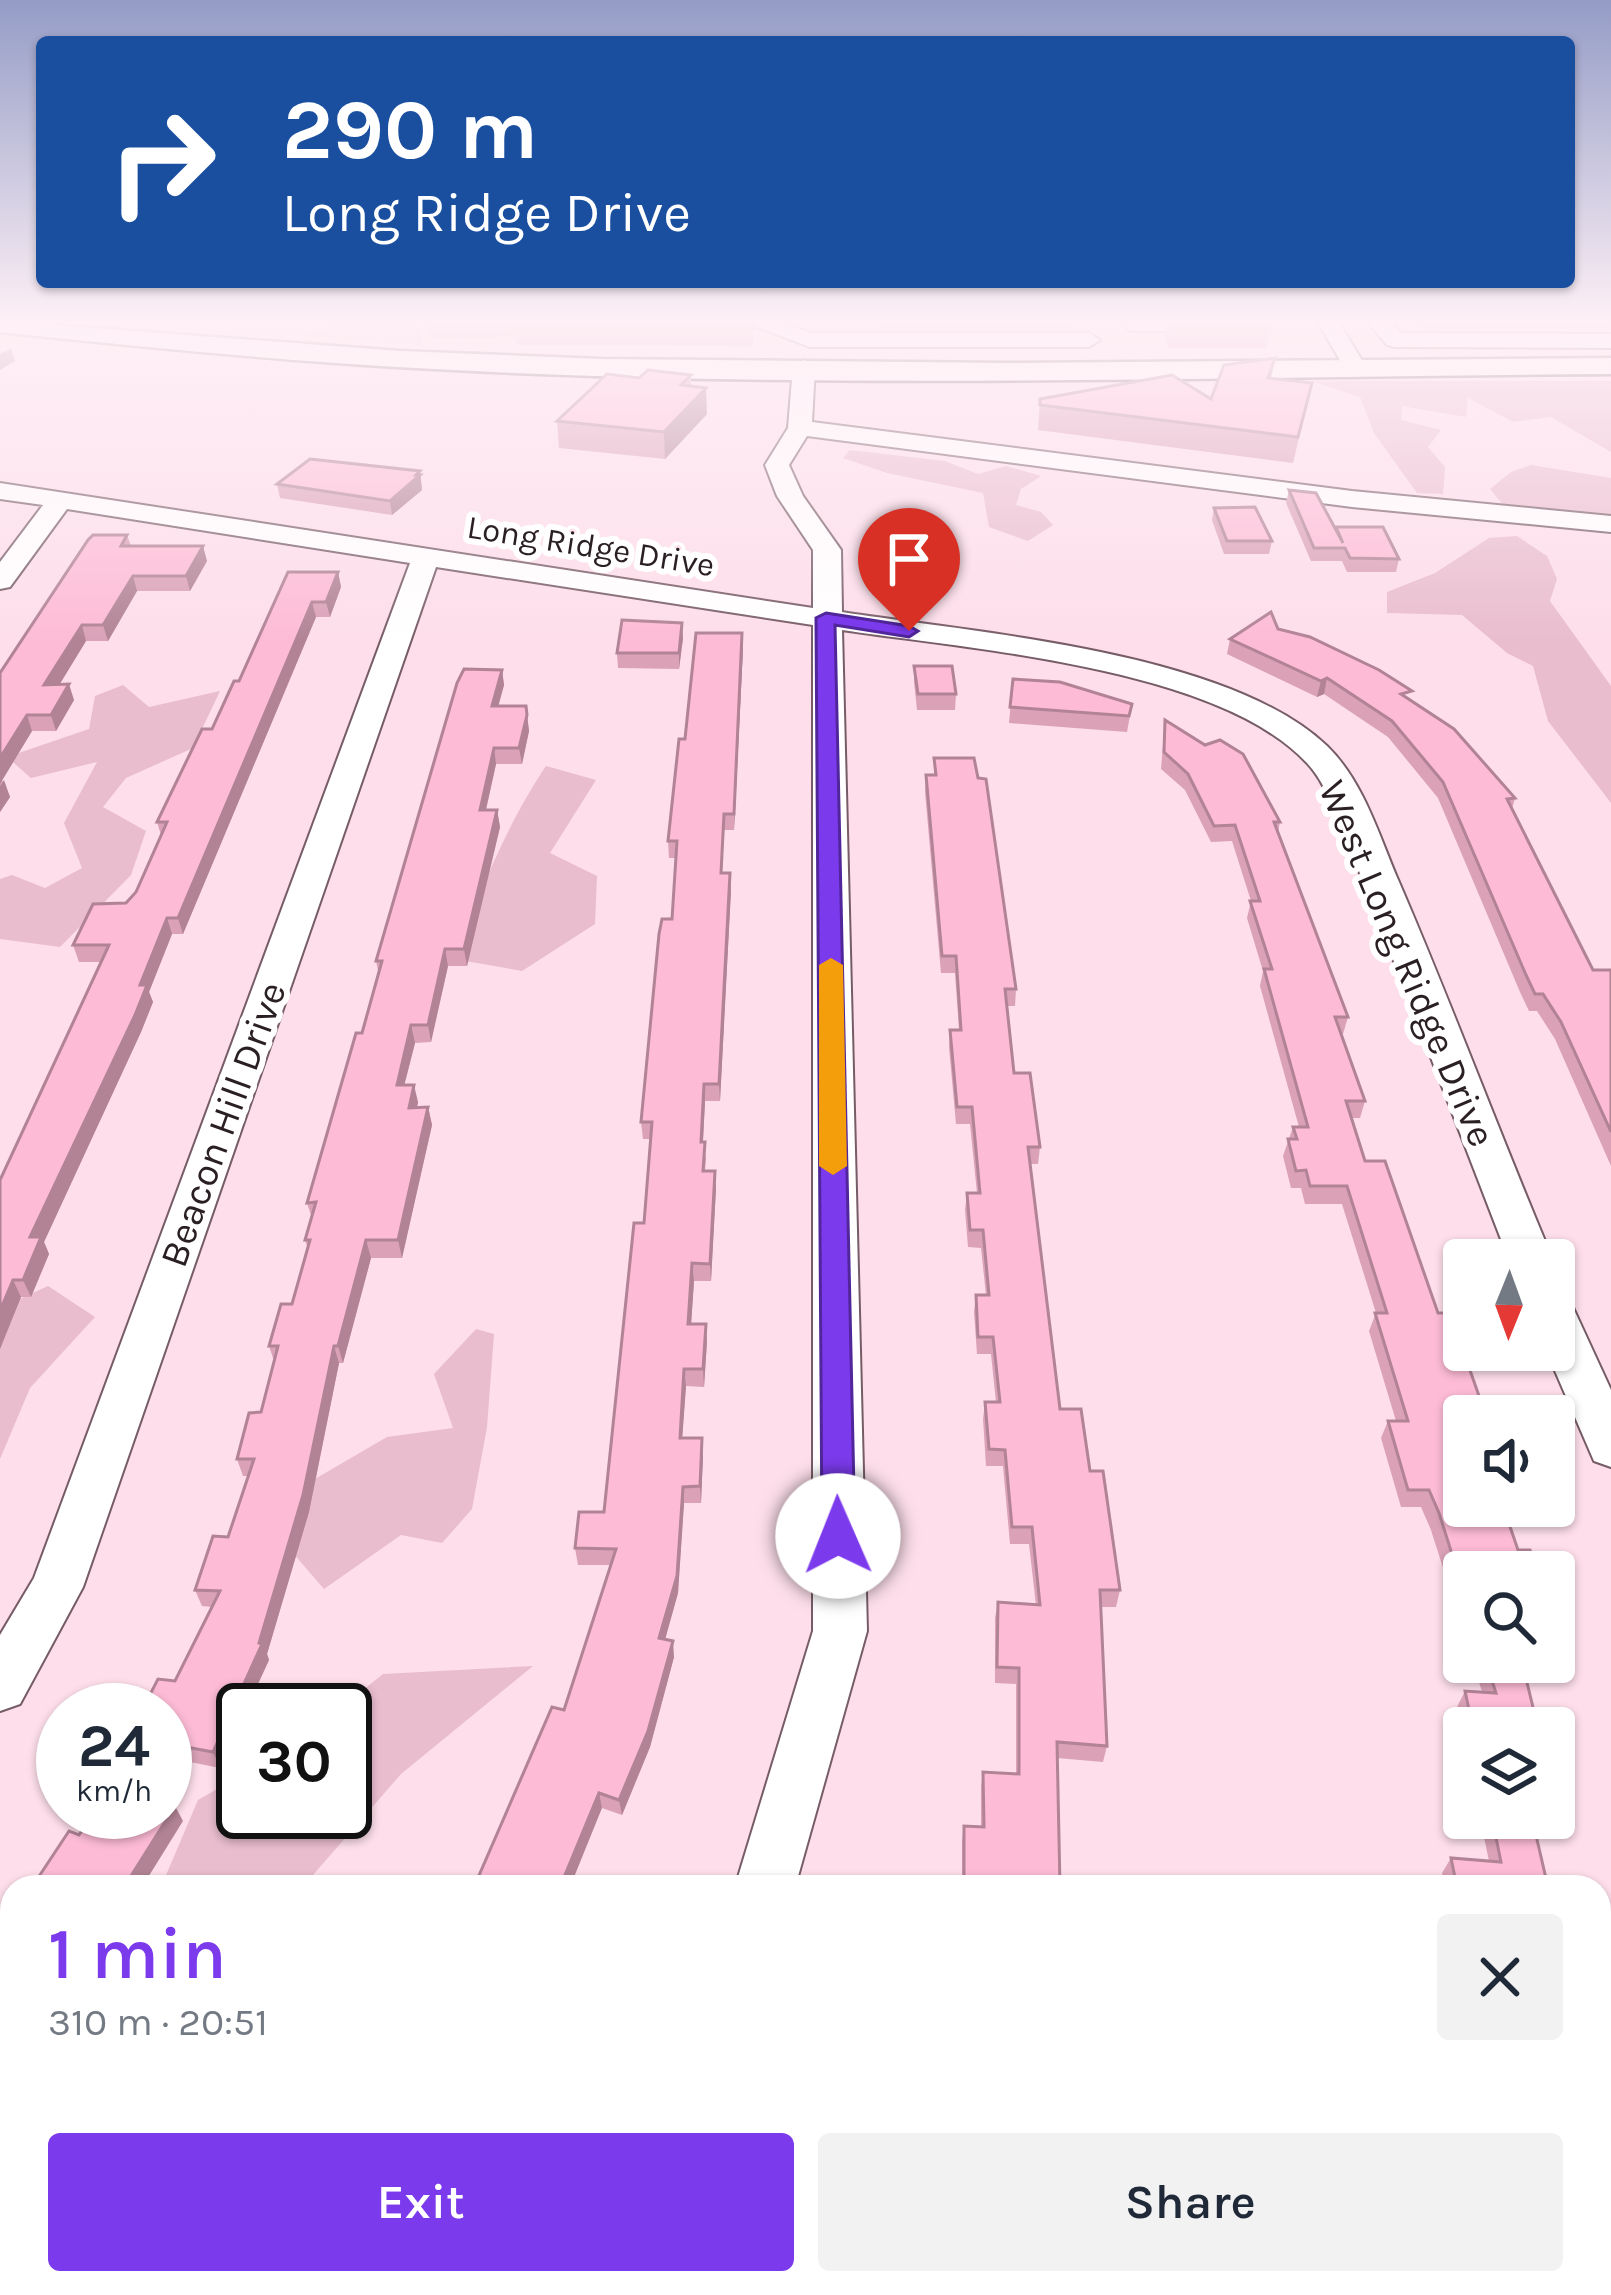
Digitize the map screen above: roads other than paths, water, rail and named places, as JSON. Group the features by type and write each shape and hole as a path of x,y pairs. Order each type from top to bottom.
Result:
{"street":[{"path":"769,1875 840,1631 827,550 790,496 777,465 800,428"},
{"path":"801,428 1352,499 1611,524"},
{"name":"Long Ridge Drive","path":"0,491 1068,656 1169,679"},
{"path":"0,580 60,500"},
{"name":"Beacon Hill Drive","path":"0,1686 57,1587 427,554"},
{"name":"West Long Ridge Drive","path":"1169,679 1308,746 1336,780 1428,991 1524,1239"},
{"path":"1575,1362 1611,1447"}]}
